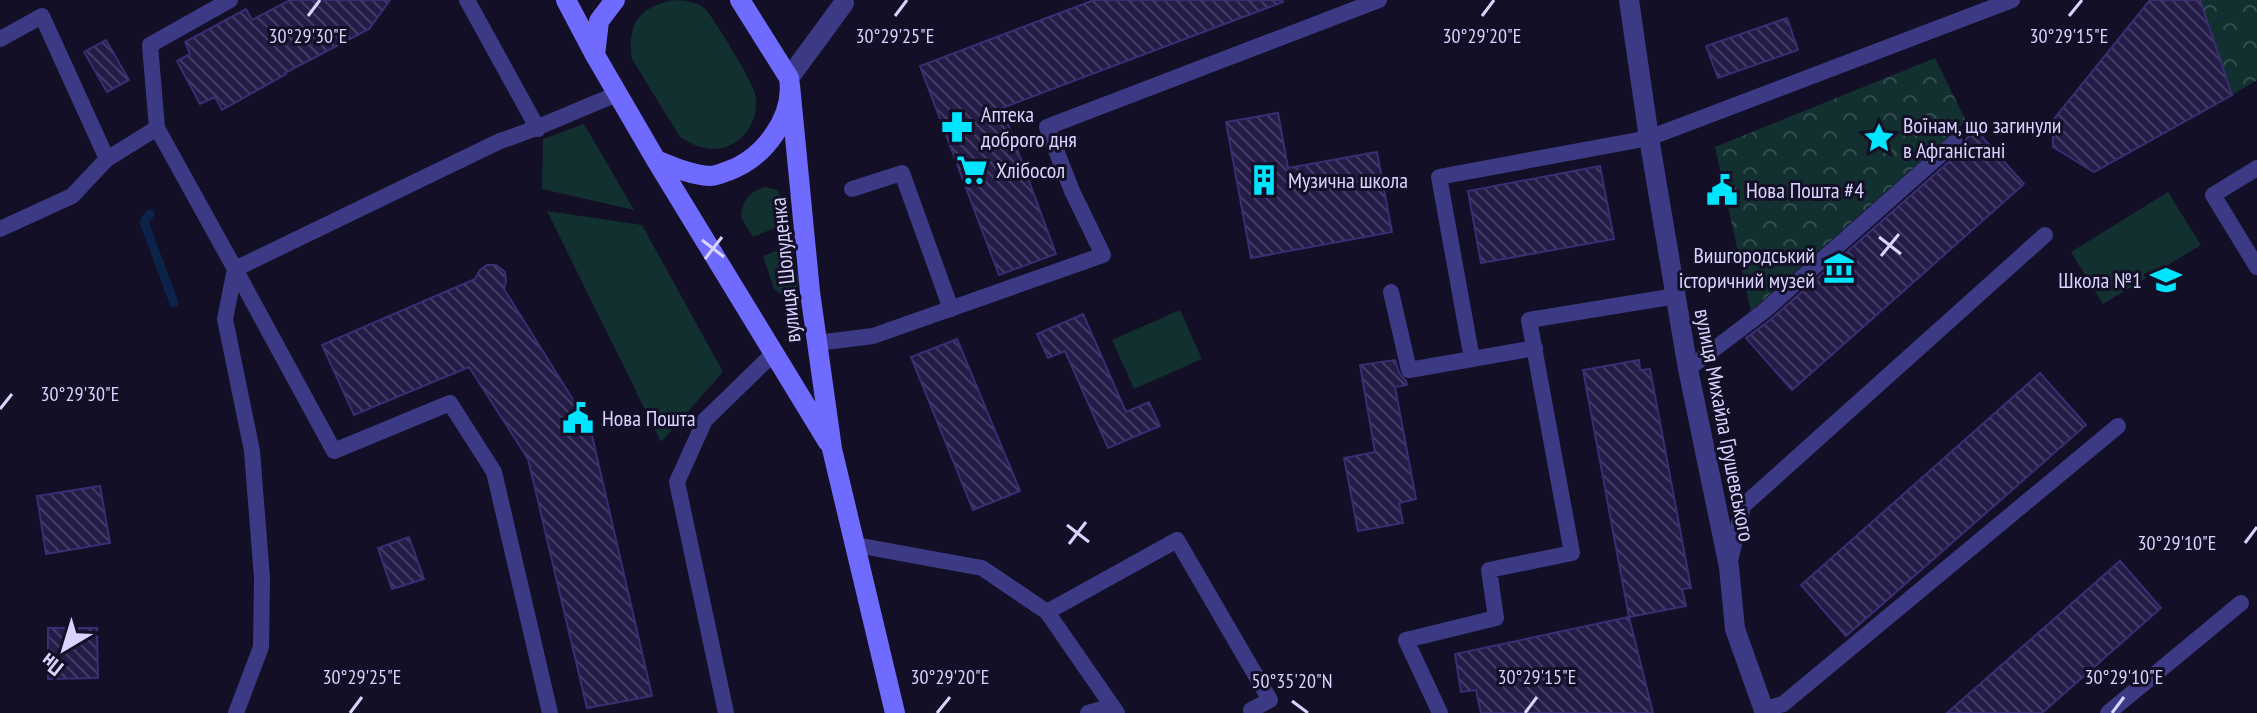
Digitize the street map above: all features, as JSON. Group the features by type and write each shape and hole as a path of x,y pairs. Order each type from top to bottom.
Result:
{"main road":[{"path":"566,0 595,55"},
{"path":"595,55 599,21 615,0"},
{"path":"656,160 683,171 712,176 736,168 757,155 774,137 785,111 789,81 740,0"},
{"name":"вулиця Шолуденка","path":"595,55 832,449"},
{"name":"вулиця Шолуденка","path":"789,81 817,343 832,449 895,713"}],"street":[{"name":"вулиця Михайла Грушевського","path":"1629,0 1688,369 1729,567 1735,629 1762,712"},
{"path":"789,81 839,1"}],"lane":[{"path":"230,0 150,45 157,128 334,451 450,403 494,472 550,713"},
{"path":"467,0 538,129"},
{"path":"817,343 873,336 1103,255 1072,191 1047,127 1379,0"},
{"path":"1472,359 1439,177 1649,138 2012,0"},
{"path":"0,39 42,16 107,159"},
{"path":"235,269 500,141 538,129 618,94"},
{"path":"0,229 72,196 107,159 157,128"},
{"path":"1688,369 1763,312 1955,142"},
{"path":"2257,168 2213,195 2257,267"},
{"path":"852,189 902,173 951,309"},
{"path":"1729,567 1743,506 2045,235"},
{"path":"235,269 225,319 252,451 262,578 261,647 236,713"},
{"path":"1391,292 1409,370 1535,348"},
{"path":"1440,713 1406,640 1496,618 1489,570 1572,553 1529,320 1676,296"},
{"path":"726,713 677,482 705,420 774,353"},
{"path":"1762,712 1783,704 2118,426"},
{"path":"1047,612 1177,540 1270,700 1251,710 1253,713"},
{"path":"856,545 982,568 1047,612 1115,710 1088,713"},
{"path":"2108,713 2241,603"}],"green space":[{"path":"677,0 689,1 706,10 740,63 755,94 755,112 750,127 738,140 723,148 701,147 680,137 632,59 632,35 639,18 654,6"},
{"path":"2200,0 2257,0 2257,80 2232,95"},
{"path":"1935,58 1966,121 1751,311 1715,147"},
{"path":"584,124 634,210 542,189 543,139"},
{"path":"765,187 777,190 785,201 787,223 753,237 741,218 743,206 751,194"},
{"path":"2168,192 2201,245 2103,304 2071,252"},
{"path":"547,211 642,225 723,372 661,442"},
{"path":"791,245 799,282 796,289 784,296 774,289 763,256"},
{"path":"1180,310 1202,359 1134,389 1112,340"}],"building":[{"path":"290,0 390,0 369,29 222,110 215,97 200,104 177,61 190,54 185,42 246,9 252,20"},
{"path":"1094,0 1283,2 1002,108 1056,254 999,275 920,66"},
{"path":"2150,0 2200,0 2232,95 2094,172 2053,147 2053,120"},
{"path":"1787,18 1798,50 1718,78 1706,46"},
{"path":"106,40 129,80 107,92 84,52"},
{"name":"Музична школа","path":"1278,113 1288,168 1377,152 1392,232 1251,258 1226,122"},
{"path":"1976,130 2024,184 1792,390 1746,338 1962,150 1966,139"},
{"path":"1600,166 1614,239 1481,263 1468,191"},
{"path":"487,265 496,265 505,272 504,289 590,427 652,696 587,708 528,459 469,367 354,415 322,345 475,279"},
{"path":"1083,314 1126,412 1149,402 1160,426 1108,448 1065,351 1048,358 1037,334"},
{"path":"957,339 1020,491 973,510 911,357"},
{"path":"1395,360 1407,385 1395,387 1416,499 1399,503 1403,523 1358,531 1344,458 1375,452 1360,365"},
{"path":"1639,360 1640,370 1650,369 1691,588 1682,589 1686,606 1629,617 1583,370"},
{"path":"2040,373 2086,425 1846,636 1801,585"},
{"path":"100,486 110,543 46,554 37,496"},
{"path":"409,537 424,579 392,589 378,548"},
{"path":"2120,561 2161,608 2042,713 1947,713"},
{"path":"1629,617 1653,713 1481,713 1476,690 1461,692 1455,654"},
{"path":"48,628 97,628 98,678 48,679"}],"waterway":[{"path":"150,214 144,222 174,303"}],"place":[{"name":"Аптека доброго дня","path":"957,127"},
{"name":"Воїнам, що загинули в Афганістані","path":"1879,138"},
{"name":"Хлібосол","path":"972,170"},
{"name":"Музична школа","path":"1264,180"},
{"name":"Нова Пошта #4","path":"1722,190"},
{"name":"Вишгородський історичний музей","path":"1839,268"},
{"name":"Школа №1","path":"2166,280"},
{"name":"Нова Пошта","path":"578,418"}]}
